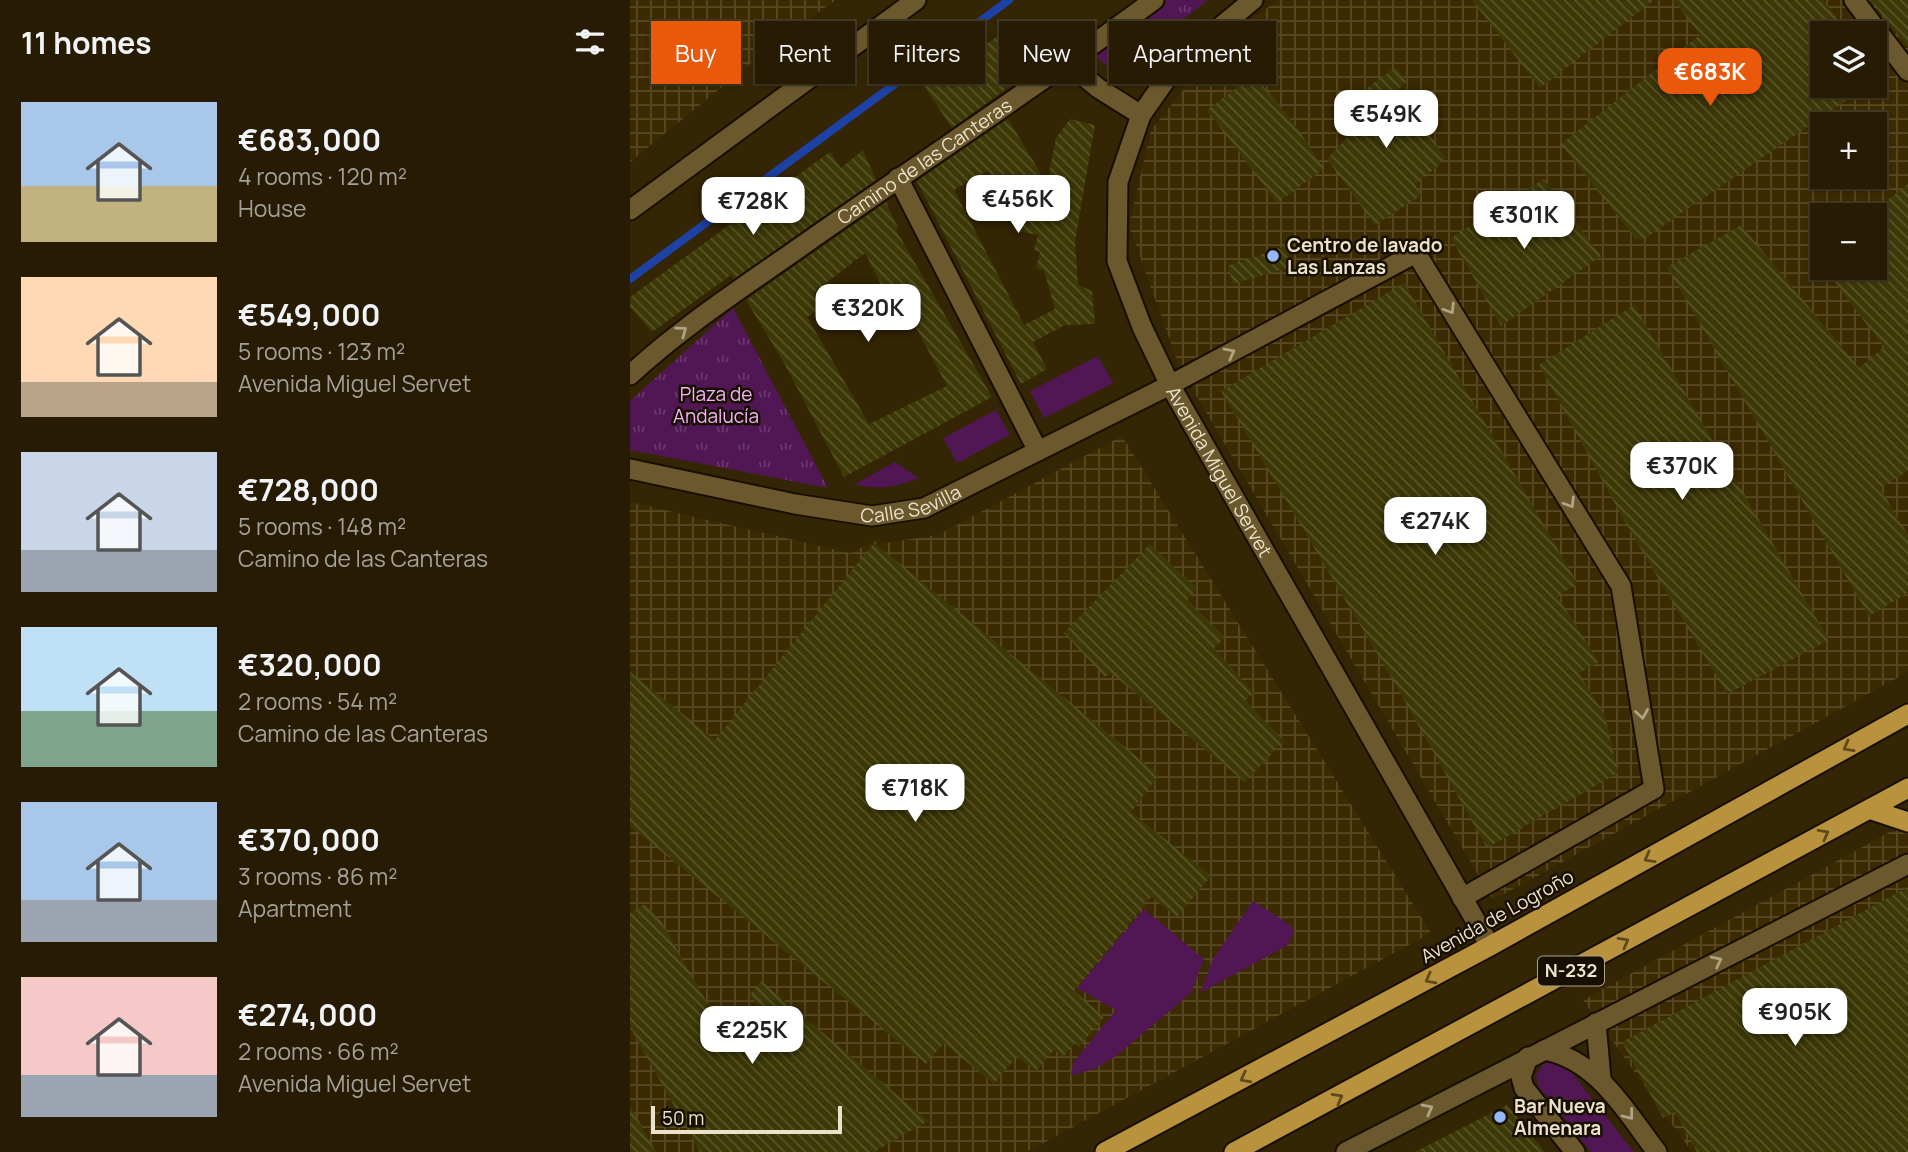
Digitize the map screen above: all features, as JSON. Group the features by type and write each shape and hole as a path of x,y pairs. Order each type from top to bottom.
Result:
{"highway":[{"name":"Avenida de Logroño","path":"1105,1152 1490,946 1908,714"},
{"name":"N-232","path":"1234,1152 1908,788"},
{"path":"1869,809 1908,822"},
{"path":"1265,1152 1302,1117"}],"street":[{"path":"630,211 673,176 916,0"},
{"name":"Camino de las Canteras","path":"1095,44 1154,0"},
{"name":"Avenida Miguel Servet","path":"1253,0 1193,51 1170,75 1141,115 1118,182 1117,261 1170,385 1490,946"},
{"path":"1854,0 1908,71"},
{"name":"Camino de las Canteras","path":"630,375 699,319 898,178 1039,84"},
{"path":"1093,84 1141,115"},
{"path":"898,178 1038,451"},
{"name":"Calle Sevilla","path":"630,469 795,504 872,516 924,508 1170,385 1416,253 1621,586 1654,789 1462,898"},
{"path":"1346,1152 1908,863"},
{"path":"1597,1023 1601,1079"},
{"path":"1536,1054 1570,1059 1601,1079 1657,1152"},
{"path":"1536,1054 1521,1077 1524,1088 1575,1152"}],"shaded area":[{"path":"630,0 836,0 805,21 755,21 755,60 741,71 741,21 651,21 651,84 726,84 630,162"},
{"path":"1278,0 1908,0 1908,672 1493,900 1179,366 1129,226 1151,130 1188,84 1276,84 1276,21 1250,21"},
{"path":"1122,436 1431,933 1027,1152 630,1152 630,502 850,553 878,540 885,543 938,535"},
{"path":"1908,822 1908,1152 1692,1152 1583,1000"}],"green space":[{"path":"1163,0 1208,0 1181,21 1135,21"},
{"path":"1109,40 1109,68 1095,56 1095,51"},
{"name":"Plaza de Andalucía","path":"733,308 828,488 630,450 630,401"},
{"path":"1098,356 1113,383 1044,418 1030,391"},
{"path":"996,410 1010,435 957,463 943,438"},
{"path":"895,462 919,478 887,487 855,484"},
{"path":"1253,901 1290,925 1294,931 1288,945 1200,993 1213,959"},
{"path":"1144,909 1204,959 1191,993 1116,1056 1096,1068 1071,1076 1073,1063 1116,1010 1077,988"},
{"path":"1549,1062 1562,1065 1571,1072 1634,1152 1591,1152 1538,1086 1536,1075 1543,1064"}],"building":[{"path":"1472,0 1654,0 1540,88"},
{"path":"1674,0 1823,0 1840,21 1810,21 1810,98 1850,98 1829,112 1810,112 1810,125 1644,239 1636,239 1561,144 1700,35"},
{"path":"1870,0 1908,0 1908,47 1887,21"},
{"path":"999,35 999,84 1013,84 952,128 924,86 985,84 985,45"},
{"path":"1396,67 1406,82 1399,89 1446,159 1415,185 1422,195 1375,225 1327,159 1361,123 1349,101"},
{"path":"1242,84 1261,84 1293,122 1324,169 1277,203 1207,110"},
{"path":"1008,119 1047,184 1056,138 1070,119 1095,125 1075,241 1078,285 1092,291 1095,324 1065,325 1033,342 1047,369 1021,384 917,181","holes":["988,171 1017,231 1038,235 1034,250 1040,252 1036,268 1044,270 1055,309 1024,325 954,190"]},
{"path":"863,150 876,180 734,279 731,275 652,332 630,307 630,297 830,152 841,168"},
{"path":"1544,179 1601,256 1501,326 1451,238"},
{"path":"1908,184 1908,471 1880,488 1908,535 1908,593 1869,616 1667,267 1741,225 1859,368 1884,347 1833,280 1887,280 1887,203 1884,203"},
{"path":"886,202 898,228 896,230 992,397 844,477 783,361 746,300","holes":["865,253 884,290 855,315 902,301 947,386 869,424 807,317 822,307 813,293"]},
{"name":"Centro de lavado Las Lanzas","path":"1286,246 1291,267 1233,284 1228,266"},
{"path":"1404,283 1578,584 1557,596 1599,662 1579,673 1605,716 1618,773 1487,848 1397,687 1221,391"},
{"path":"1634,305 1829,640 1727,694 1629,529 1539,365"},
{"path":"874,543 1159,775 1131,812 1211,876 1177,917 1151,897 1074,991 1104,1017 1079,1047 1075,1043 1063,1057 1054,1050 1036,1071 1017,1056 994,1084 944,1043 926,1064 630,826 630,672 715,740"},
{"path":"1150,544 1197,589 1187,600 1225,638 1214,648 1254,693 1245,700 1284,741 1245,782 1111,673 1105,677 1064,633"},
{"path":"1908,887 1908,1152 1697,1152 1675,1112 1663,1118 1622,1042"},
{"path":"645,904 661,921 725,1035 767,1013 749,996 761,981 928,1121 874,1152 700,1152 630,1027 630,913"},
{"path":"630,1105 656,1152 630,1152"},
{"path":"1507,1105 1545,1152 1415,1152"}],"waterway":[{"path":"630,279 1009,0"}],"place":[{"name":"Centro de lavado Las Lanzas","path":"1273,256"},
{"name":"Bar Nueva Almenara","path":"1500,1117"}]}
